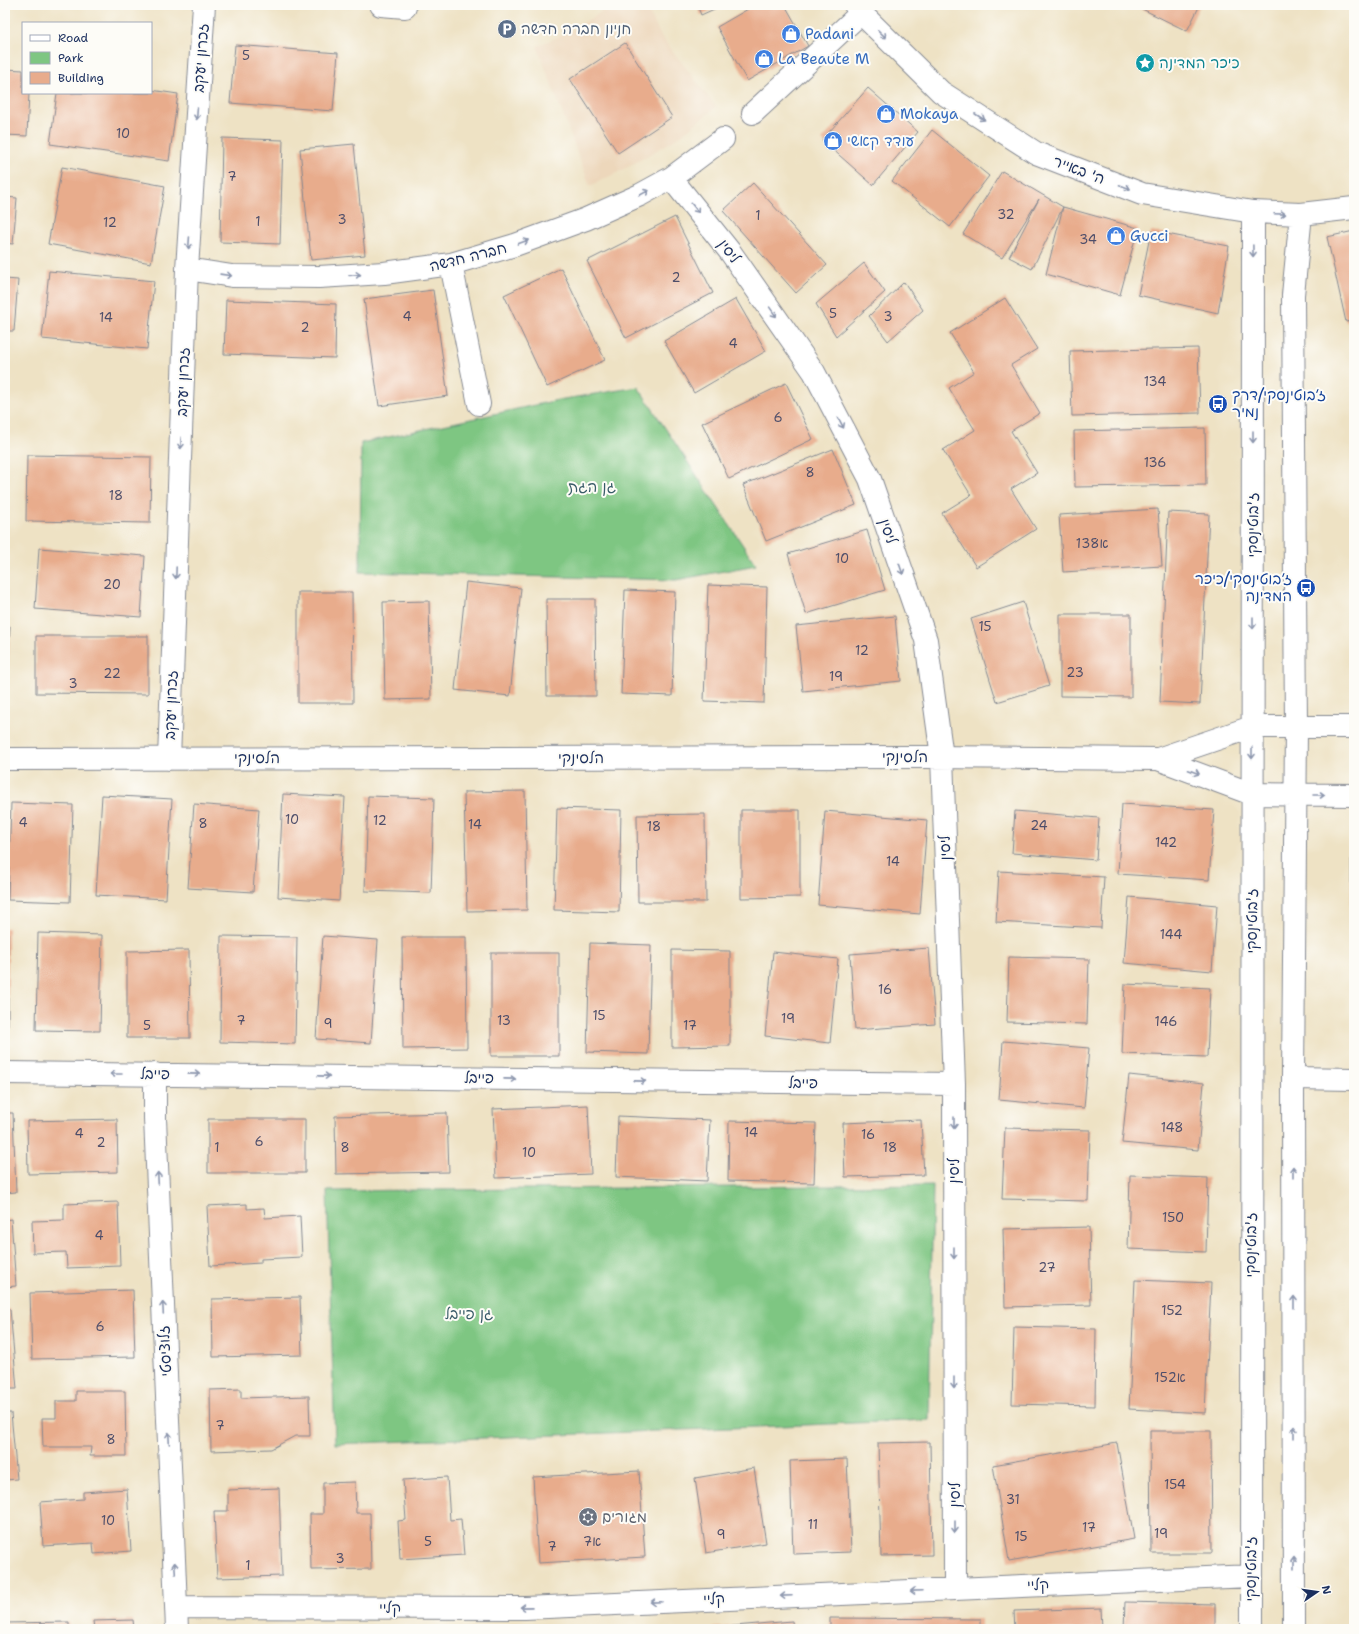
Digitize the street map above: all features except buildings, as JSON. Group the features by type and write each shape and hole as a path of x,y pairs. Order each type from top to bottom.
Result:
{"street":[{"name":"זכרון יעקב","path":"169,758 187,269 204,5"},
{"path":"381,5 404,7"},
{"path":"753,113 858,9"},
{"name":"ה' באייר","path":"858,9 941,92 1036,153 1142,194 1253,212 1301,214 1354,208"},
{"name":"חברה חדשה","path":"187,269 232,276 319,278 384,273 451,264 515,245 586,219 640,195 671,178 723,139"},
{"name":"ליסין","path":"671,178 731,253 814,372 870,479 926,640 942,757 954,1084 955,1589"},
{"name":"ז'בוטינסקי","path":"1252,1629 1253,212"},
{"path":"1294,1629 1293,1078 1296,727 1293,295 1301,214"},
{"path":"451,264 479,404"},
{"name":"הלסינקי","path":"5,759 942,757 1158,759 1252,727 1354,727"},
{"name":"הלסינקי","path":"1158,759 1252,794 1354,795"},
{"name":"פייבל","path":"5,1073 954,1084"},
{"name":"זלוציסטי","path":"155,1074 155,1118 177,1629"},
{"path":"1293,1078 1354,1079"},
{"name":"קליי","path":"177,1607 525,1608 1251,1576"}],"shaded area":[{"path":"608,5 645,5 661,36 716,107 676,139 626,168 590,186 537,46 565,34 598,14"}],"green space":[{"name":"גן הגת","path":"638,387 756,565 676,580 360,572 361,443 558,400"},
{"name":"גן פייבל","path":"933,1185 929,1420 335,1444 327,1191"}],"place":[{"name":"חניון חברה חדשה","path":"507,29"},
{"name":"Padani","path":"791,34"},
{"name":"La Beaute M","path":"764,59"},
{"name":"כיכר המדינה","path":"1145,63"},
{"name":"Mokaya","path":"886,114"},
{"name":"עודד קאשי","path":"833,141"},
{"name":"Gucci","path":"1116,236"},
{"name":"ז׳בוטינסקי/דרך נמיר","path":"1218,404"},
{"name":"ז׳בוטינסקי/כיכר המדינה","path":"1306,588"},
{"name":"מגורים","path":"588,1517"}]}
